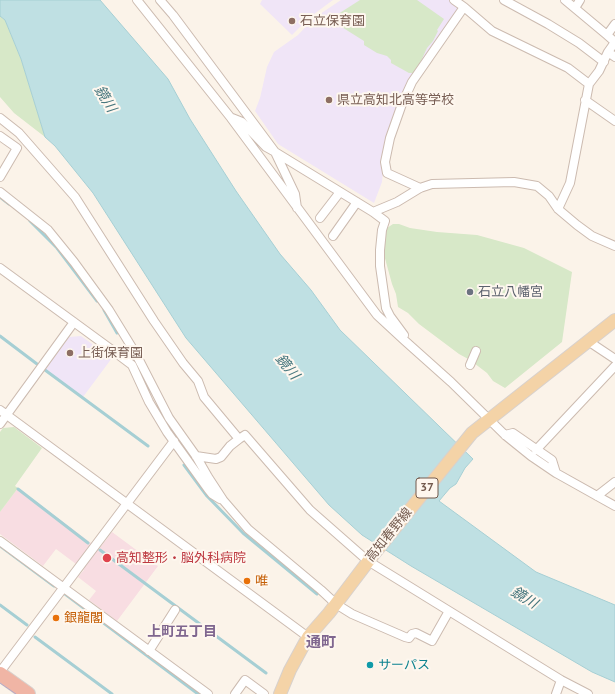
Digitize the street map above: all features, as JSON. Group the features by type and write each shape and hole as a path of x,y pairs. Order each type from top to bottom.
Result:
{"highway":[{"path":"0,673 28,694"}],"main road":[{"name":"高知春野線","path":"280,694 290,670 308,637 472,433 615,320"}],"street":[{"path":"137,0 231,118 378,315 451,382 486,421 531,456 556,473 615,506"},
{"path":"160,0 178,21 275,152 296,194 298,208"},
{"path":"454,0 492,31 568,68 589,84"},
{"path":"504,0 579,43 604,62"},
{"path":"558,209 570,183 578,146 584,100 589,84 604,62 612,54 615,42 565,0"},
{"path":"575,8 580,0"},
{"path":"420,188 387,173 385,162 390,138 402,104 412,82 464,7"},
{"path":"608,35 615,26"},
{"path":"584,100 615,121"},
{"path":"0,118 19,133 75,197 154,321 183,364 198,381 204,397 239,439"},
{"path":"231,118 242,122 266,147 357,202 385,221 382,230 380,266 386,308 404,336 404,340"},
{"path":"0,136 17,148 0,177"},
{"path":"373,212 396,202 420,188 432,184 514,182 537,186 550,196 558,209 592,236 615,246"},
{"path":"0,192 48,230 74,262 109,310 136,354 169,418 196,456 223,500 248,529 336,604 352,614 405,637 409,638 412,634 416,633 432,641 449,611"},
{"path":"320,218 340,192"},
{"path":"333,236 357,202"},
{"path":"0,268 132,365 160,420 174,441 212,494 223,500"},
{"path":"0,424 74,322"},
{"path":"588,341 615,359"},
{"path":"470,365 476,351"},
{"path":"536,450 615,366"},
{"path":"0,410 308,637"},
{"path":"505,435 513,433 552,460 556,473"},
{"path":"196,456 221,457 230,446 245,435 310,510 370,558 449,611 561,680 588,694"},
{"path":"0,673 174,441"},
{"path":"597,496 615,482"},
{"path":"0,541 208,694"},
{"path":"149,651 175,610"},
{"path":"235,694 245,680 264,694"},
{"path":"556,694 561,680"}],"shaded area":[{"name":"石立保育園","path":"262,0 333,0 310,17 292,35 260,4"},
{"name":"県立高知北高等学校","path":"341,0 450,0 460,7 410,80 383,170 382,182 374,203 278,144 255,111 260,98 267,67 274,52 298,35 314,18"},
{"path":"81,336 112,358 83,397 45,369 69,337"},
{"name":"高知整形・脳外科病院","path":"18,488 99,549 112,532 158,566 117,621 89,600 96,591 78,577 84,570 56,549 43,566 0,534 0,512"}],"green space":[{"path":"360,0 417,0 444,19 437,30 438,31 433,41 427,48 413,73 409,73 391,63 391,60 387,56 377,53 364,45 364,41 329,19 331,16 335,16"},
{"path":"0,16 5,20 21,59 45,137 14,113 0,97"},
{"path":"393,224 437,232 477,235 524,248 572,272 562,342 505,388 493,381 487,373 470,360 459,354 419,324 408,313 398,307 396,294 383,251 387,228"},
{"path":"14,427 42,448 15,486 18,488 0,512 0,432 3,428"}],"water":[{"name":"鏡川","path":"0,0 100,0 168,79 190,119 236,191 280,254 311,290 340,330 473,459 465,468 456,484 450,488 439,501 536,572 615,605 615,682 592,672 411,566 362,535 329,505 186,338 93,193 55,146 45,137 21,59 5,20 0,16"}],"waterway":[{"path":"0,197 9,204"},
{"path":"30,221 57,248 97,301"},
{"path":"104,310 117,333"},
{"path":"0,336 37,364"},
{"path":"45,370 148,446"},
{"path":"184,465 207,496 243,533 317,594"},
{"path":"18,489 88,543"},
{"path":"0,546 54,586"},
{"path":"100,550 266,673"},
{"path":"65,594 198,694"},
{"path":"0,605 27,625"},
{"path":"35,637 112,694"}],"tram line":[{"path":"0,683 16,694"}],"place":[{"name":"石立保育園","path":"292,21"},
{"name":"県立高知北高等学校","path":"329,100"},
{"name":"石立八幡宮","path":"470,292"},
{"name":"上街保育園","path":"70,353"},
{"name":"高知整形・脳外科病院","path":"107,558"},
{"name":"唯","path":"247,581"},
{"name":"銀龍閣","path":"56,618"},
{"name":"サーパス","path":"370,665"}],"district":[{"name":"上町五丁目","path":"182,632"},
{"name":"通町","path":"321,643"}]}
